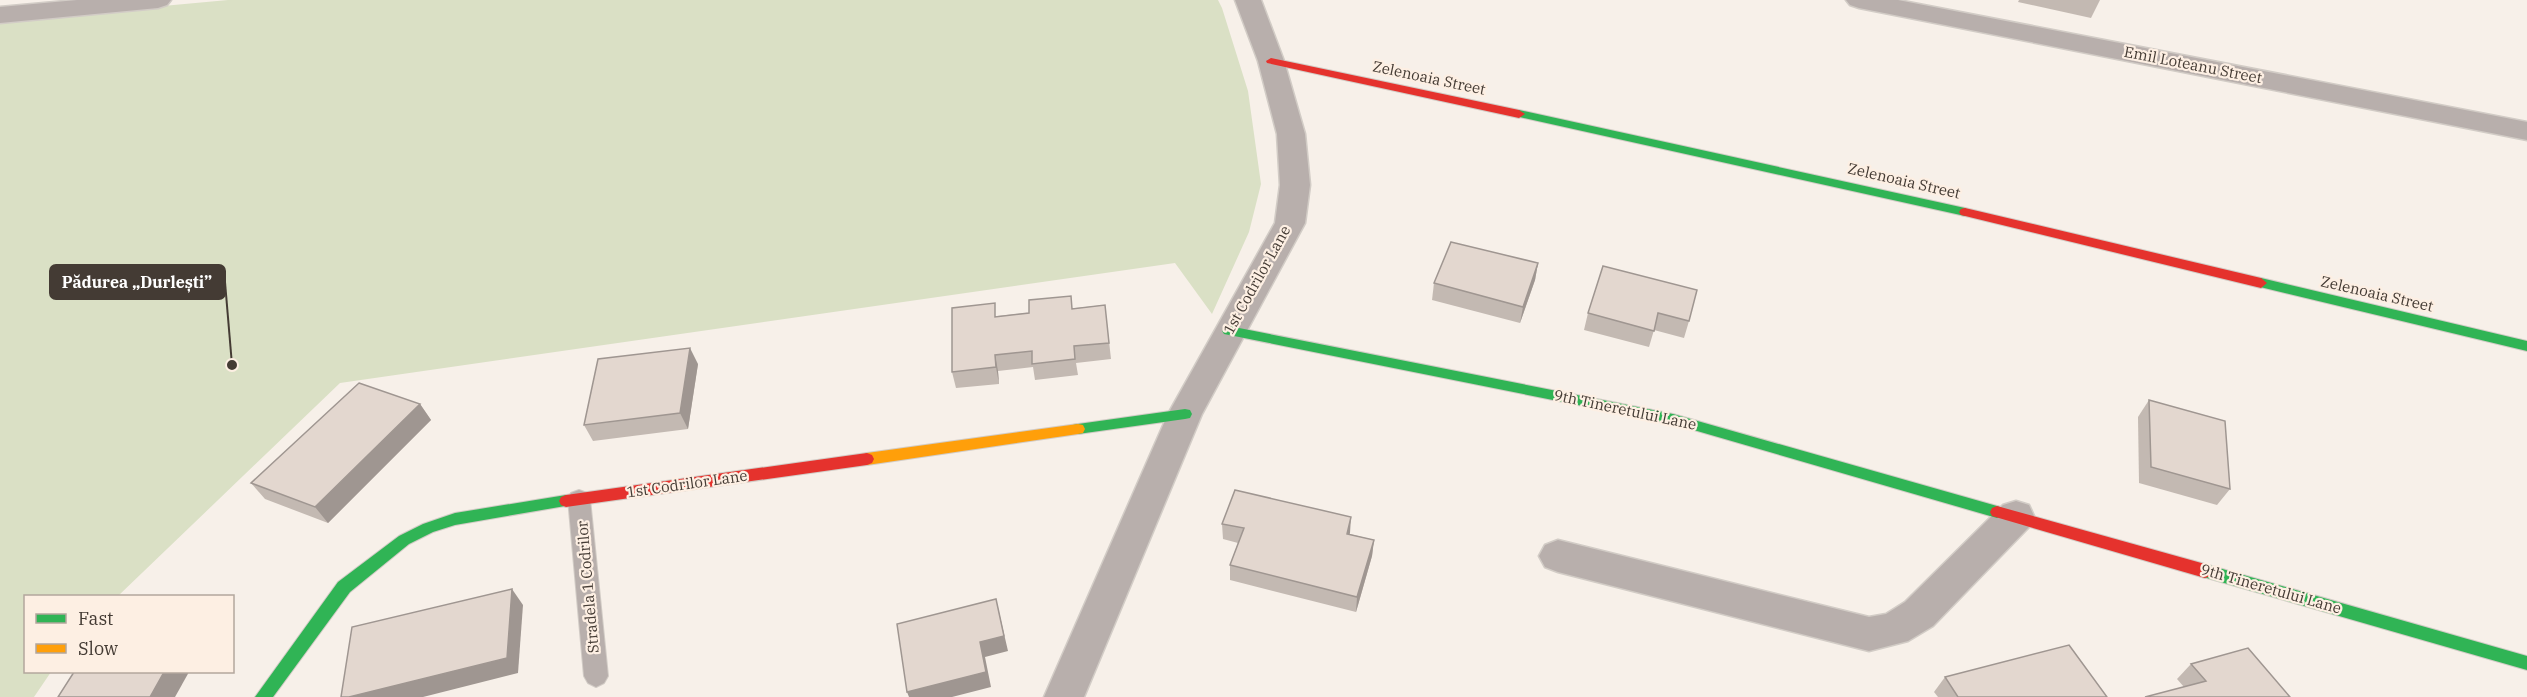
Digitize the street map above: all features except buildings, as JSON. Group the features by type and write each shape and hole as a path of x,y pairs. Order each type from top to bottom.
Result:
{"street":[{"path":"0,15 158,0"},
{"name":"1st Codrilor Lane","path":"1064,697 1185,414 1290,223 1295,185 1291,134 1271,61 1248,0"},
{"name":"Emil Loteanu Street","path":"1859,0 2527,131"},
{"name":"Zelenoaia Street","path":"1271,61 1870,190 2527,346"},
{"name":"9th Tineretului Lane","path":"1229,331 1673,419 2527,663"},
{"name":"1st Codrilor Lane","path":"263,697 344,587 404,540 428,528 455,519 579,499 1185,414"},
{"path":"1558,556 1869,634 1894,628 1919,614 2016,516"}],"lane":[{"name":"Stradela 1 Codrilor","path":"579,499 596,676"}],"green space":[{"path":"228,0 1218,0 1248,91 1261,184 1249,232 1212,314 1175,263 340,383 119,595 24,595 24,673 50,673 34,697 0,697 0,21"}],"traffic: fast":[{"path":"1519,114 1965,212"},
{"path":"2261,283 2527,346"},
{"path":"1229,331 1673,419 1997,512"},
{"path":"1078,429 1185,414"},
{"path":"263,697 344,587 404,540 428,528 455,519 566,501"},
{"path":"2205,571 2527,663"}],"traffic: slow":[{"path":"867,459 1078,429"}],"traffic: jam":[{"path":"1271,61 1519,114"},
{"path":"1965,212 2261,283"},
{"path":"566,501 867,459"},
{"path":"1997,512 2205,571"}],"place":[{"name":"Pădurea „Durlești”","path":"232,365"}]}
